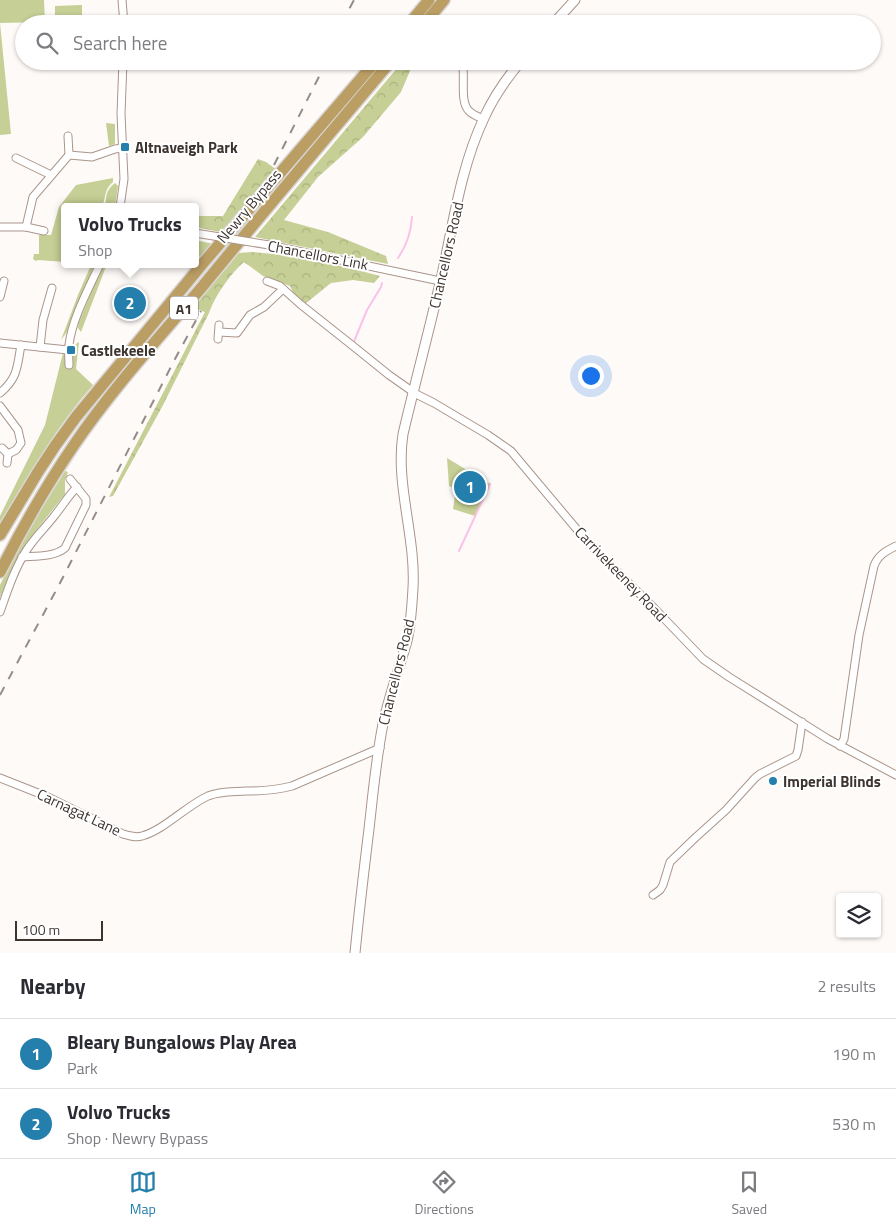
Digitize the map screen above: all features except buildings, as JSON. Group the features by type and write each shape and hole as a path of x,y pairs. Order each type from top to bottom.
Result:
{"highway":[{"path":"416,15 429,0"},
{"path":"432,15 444,0"},
{"name":"Newry Bypass","path":"0,536 38,472 76,418 204,262 368,70"},
{"name":"Newry Bypass","path":"0,572 50,481 114,391 384,70"}],"street":[{"path":"122,0 123,15"},
{"path":"561,15 575,0"},
{"path":"121,203 124,178 121,114 122,70"},
{"path":"464,70 465,106 468,111 483,119"},
{"name":"Chancellors Road","path":"355,953 386,708 410,625 413,567 401,466 403,434 472,147 483,119 498,92 514,70"},
{"path":"26,227 33,196 70,155 68,136"},
{"path":"70,155 92,157 123,148"},
{"path":"16,158 51,175"},
{"path":"0,227 26,227 44,230"},
{"name":"Chancellors Link","path":"199,234 269,245 440,281"},
{"path":"69,365 68,350 72,334 81,306 98,268"},
{"path":"0,297 4,281"},
{"path":"267,281 280,286 389,375 413,392"},
{"path":"40,347 43,320 52,288"},
{"path":"219,332 237,333 250,315 264,308 283,289"},
{"path":"0,343 68,350"},
{"path":"0,394 14,378 20,345"},
{"name":"Carrivekeeney Road","path":"413,392 488,435 511,451 590,545 703,658 729,677 840,746 896,775"},
{"path":"0,406 18,430 20,437 20,443 16,450 8,454"},
{"path":"2,448 8,454"},
{"path":"7,463 8,454"},
{"path":"22,557 54,554 65,548 86,504 86,499 70,479"},
{"path":"0,612 22,557 68,496 77,487"},
{"path":"840,746 844,739 859,635 874,566 882,554 896,546"},
{"path":"653,895 663,885 670,862 726,810 755,778 796,756 802,722"},
{"name":"Carnagat Lane","path":"0,778 48,797 123,834 141,837 208,796 226,792 280,789 292,786 380,748"}],"green space":[{"path":"0,0 44,0 45,15 15,15 15,23 0,23"},
{"path":"82,5 82,15 55,15 55,6"},
{"path":"0,23 11,134 0,135"},
{"path":"395,70 410,70 401,92 363,137 318,177 284,220 328,232 386,256 388,264 255,237"},
{"path":"106,123 115,124 115,144 109,146"},
{"path":"258,159 277,170 225,233 199,228 199,216 223,216"},
{"path":"113,178 103,203 62,203 76,185"},
{"path":"115,183 118,186 116,203 105,203 106,196"},
{"path":"61,204 61,262 36,261 33,259 34,254 39,254 39,235 51,235"},
{"path":"199,241 214,244 201,257 199,256"},
{"path":"252,252 316,261 380,276 374,283 353,280 331,283 305,304 295,296 290,286 263,276 244,262 228,279 219,293 162,407 113,496 109,497 205,312 193,308 239,253"},
{"path":"90,268 93,268 67,332 61,340"},
{"path":"101,268 105,268 81,332 78,328"},
{"path":"79,342 76,369 93,385 55,434 0,523 0,516 45,425 63,353 65,356 72,357 73,348"},
{"path":"447,458 490,484 475,516 453,509 456,489 449,486"},
{"path":"65,471 68,472 65,480 65,494 27,542 0,597 0,585 25,536"}],"waterway":[{"path":"398,258 408,239 412,217"},
{"path":"353,344 367,310 382,283"},
{"path":"459,551 490,484"}],"railway":[{"path":"346,15 354,0"},
{"path":"274,165 322,70"},
{"path":"0,695 201,311"}],"place":[{"name":"Altnaveigh Park","path":"125,147"},
{"name":"Volvo Trucks","path":"130,303"},
{"name":"Castlekeele","path":"71,350"},
{"name":"Bleary Bungalows Play Area","path":"470,487"},
{"name":"Imperial Blinds","path":"773,781"}]}
